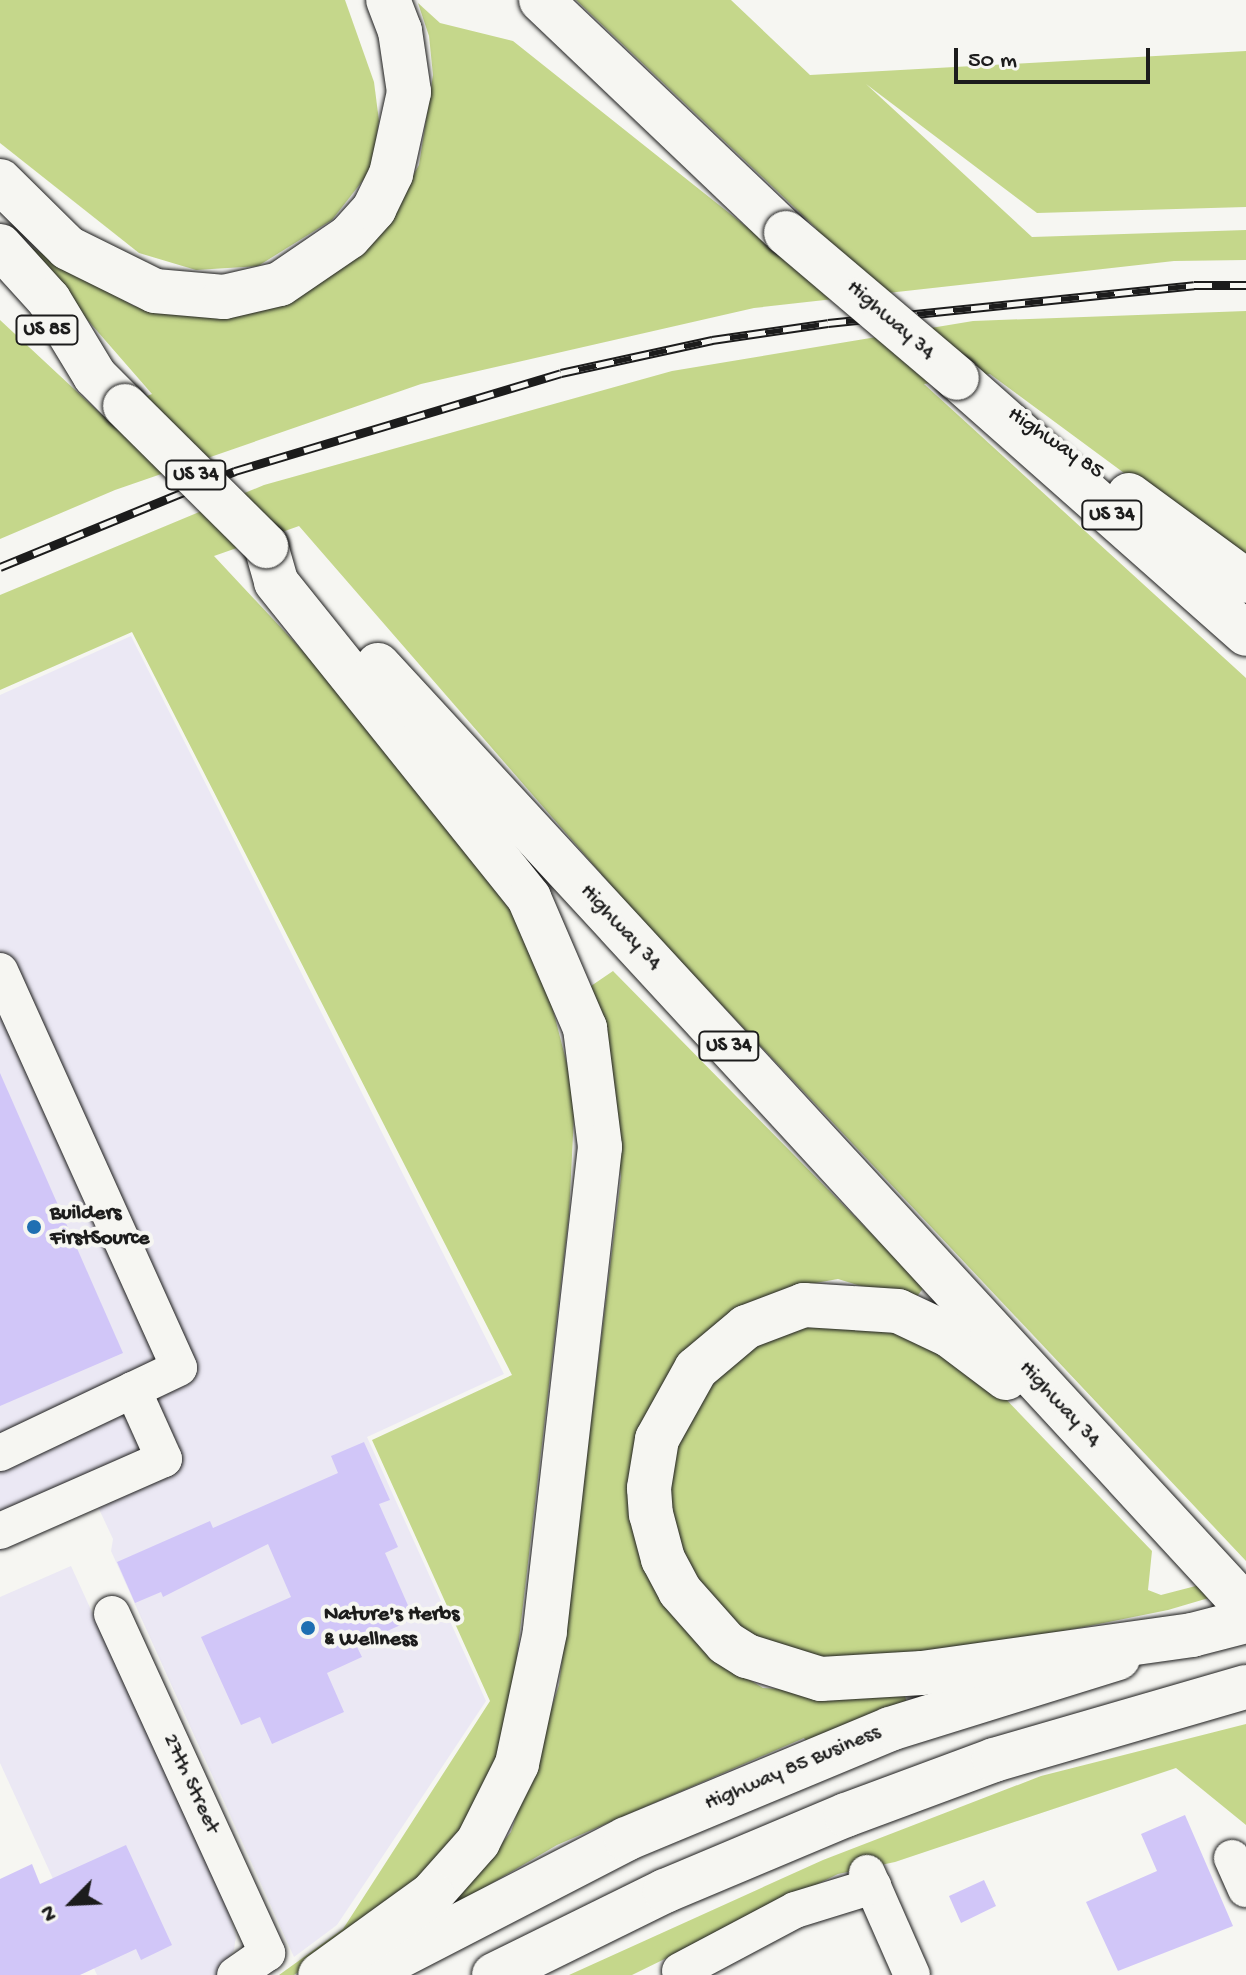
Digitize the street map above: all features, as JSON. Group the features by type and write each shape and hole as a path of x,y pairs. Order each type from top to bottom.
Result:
{"main road":[{"path":"0,181 68,248 155,291 224,297 280,284 349,237 374,209 391,174 409,92 400,31 388,0"},
{"name":"Highway 34","path":"541,0 786,233 967,387 1246,634"},
{"name":"Highway 34","path":"0,246 49,300 95,376 266,546 1246,1607"},
{"name":"US 85","path":"0,284 95,376"},
{"name":"Highway 85","path":"967,387 1047,434 1246,581"},
{"path":"266,546 276,582 529,898 585,1028 600,1147 547,1617 517,1764 478,1842 432,1894 320,1975"},
{"path":"1190,1547 1084,1457 983,1359 917,1319 869,1306 804,1305 746,1327 696,1369 664,1418 652,1461 651,1514 663,1559 680,1591 726,1643 800,1676 852,1680 922,1673 1192,1635"},
{"name":"Highway 85 Business","path":"363,1975 626,1839 890,1729 1246,1621"},
{"path":"494,1975 665,1891 846,1815 994,1760 1246,1687"}],"street":[{"path":"0,971 179,1368 0,1453"},
{"path":"0,1531 164,1459 133,1390"},
{"name":"27th Street","path":"112,1614 267,1953 235,1975"},
{"path":"680,1971 795,1910 870,1879 912,1975"}],"shaded area":[{"path":"131,636 504,1374 367,1437 486,1701 337,1925 294,1957 111,1551 113,1539 98,1507 0,1551 0,695"},
{"path":"71,1566 227,1908 236,1936 234,1950 216,1975 97,1975 0,1763 0,1597"}],"green space":[{"path":"0,0 345,0 374,82 379,121 371,170 332,220 258,266 196,270 139,253 0,143"},
{"path":"576,0 731,0 810,75 1246,51 1246,207 1037,213 866,84 1032,237 1246,230 1246,260 1174,261 754,308 421,384 115,490 0,539 0,320 102,415 152,394 17,239 134,306 208,315 393,211 419,165 433,75 429,36 418,3 440,23 513,41 758,236 817,229"},
{"path":"1246,311 1246,563 990,374 924,384 1246,678 1246,1561 637,915 299,526 214,556 342,693 520,922 552,1006 575,1095 569,1215 511,1707 482,1806 447,1860 368,1927 294,1975 279,1975 343,1929 490,1701 372,1440 512,1375 132,632 0,690 0,595 264,485 672,371 973,321"},
{"path":"613,971 924,1287 913,1302 838,1279 787,1288 735,1318 646,1418 709,1655 763,1688 905,1696 907,1703 809,1746 804,1738 557,1845 446,1910 511,1832 559,1685 621,1177 607,1053 591,986"},
{"path":"832,1314 924,1337 972,1364 1152,1551 1148,1590 1161,1595 1246,1573 1246,1587 1168,1610 921,1660 825,1664 768,1646 723,1613 688,1574 672,1531 667,1481 679,1433 723,1369 783,1329"},
{"path":"1246,1724 1246,1825 1176,1768 895,1862 838,1874 632,1975 569,1975 823,1860 1041,1776"}],"building":[{"name":"Builders FirstSource","path":"0,1073 123,1353 0,1406"},
{"name":"Nature's Herbs & Wellness","path":"364,1442 390,1500 379,1504 398,1547 385,1553 414,1619 356,1645 362,1657 327,1673 344,1712 272,1744 260,1717 241,1725 201,1637 291,1597 268,1544 163,1597 161,1592 135,1603 117,1562 210,1521 213,1528 338,1473 331,1456"},
{"path":"1185,1815 1233,1926 1118,1971 1086,1902 1157,1871 1141,1834"},
{"path":"126,1845 172,1945 141,1960 136,1949 80,1975 0,1975 0,1879 32,1864 40,1884"},
{"path":"984,1880 996,1906 961,1923 949,1896"}],"railway":[{"path":"0,567 235,471 561,373 712,340 828,323 1194,285 1246,285"}],"place":[{"name":"Builders FirstSource","path":"34,1227"},
{"name":"Nature's Herbs & Wellness","path":"308,1628"}]}
